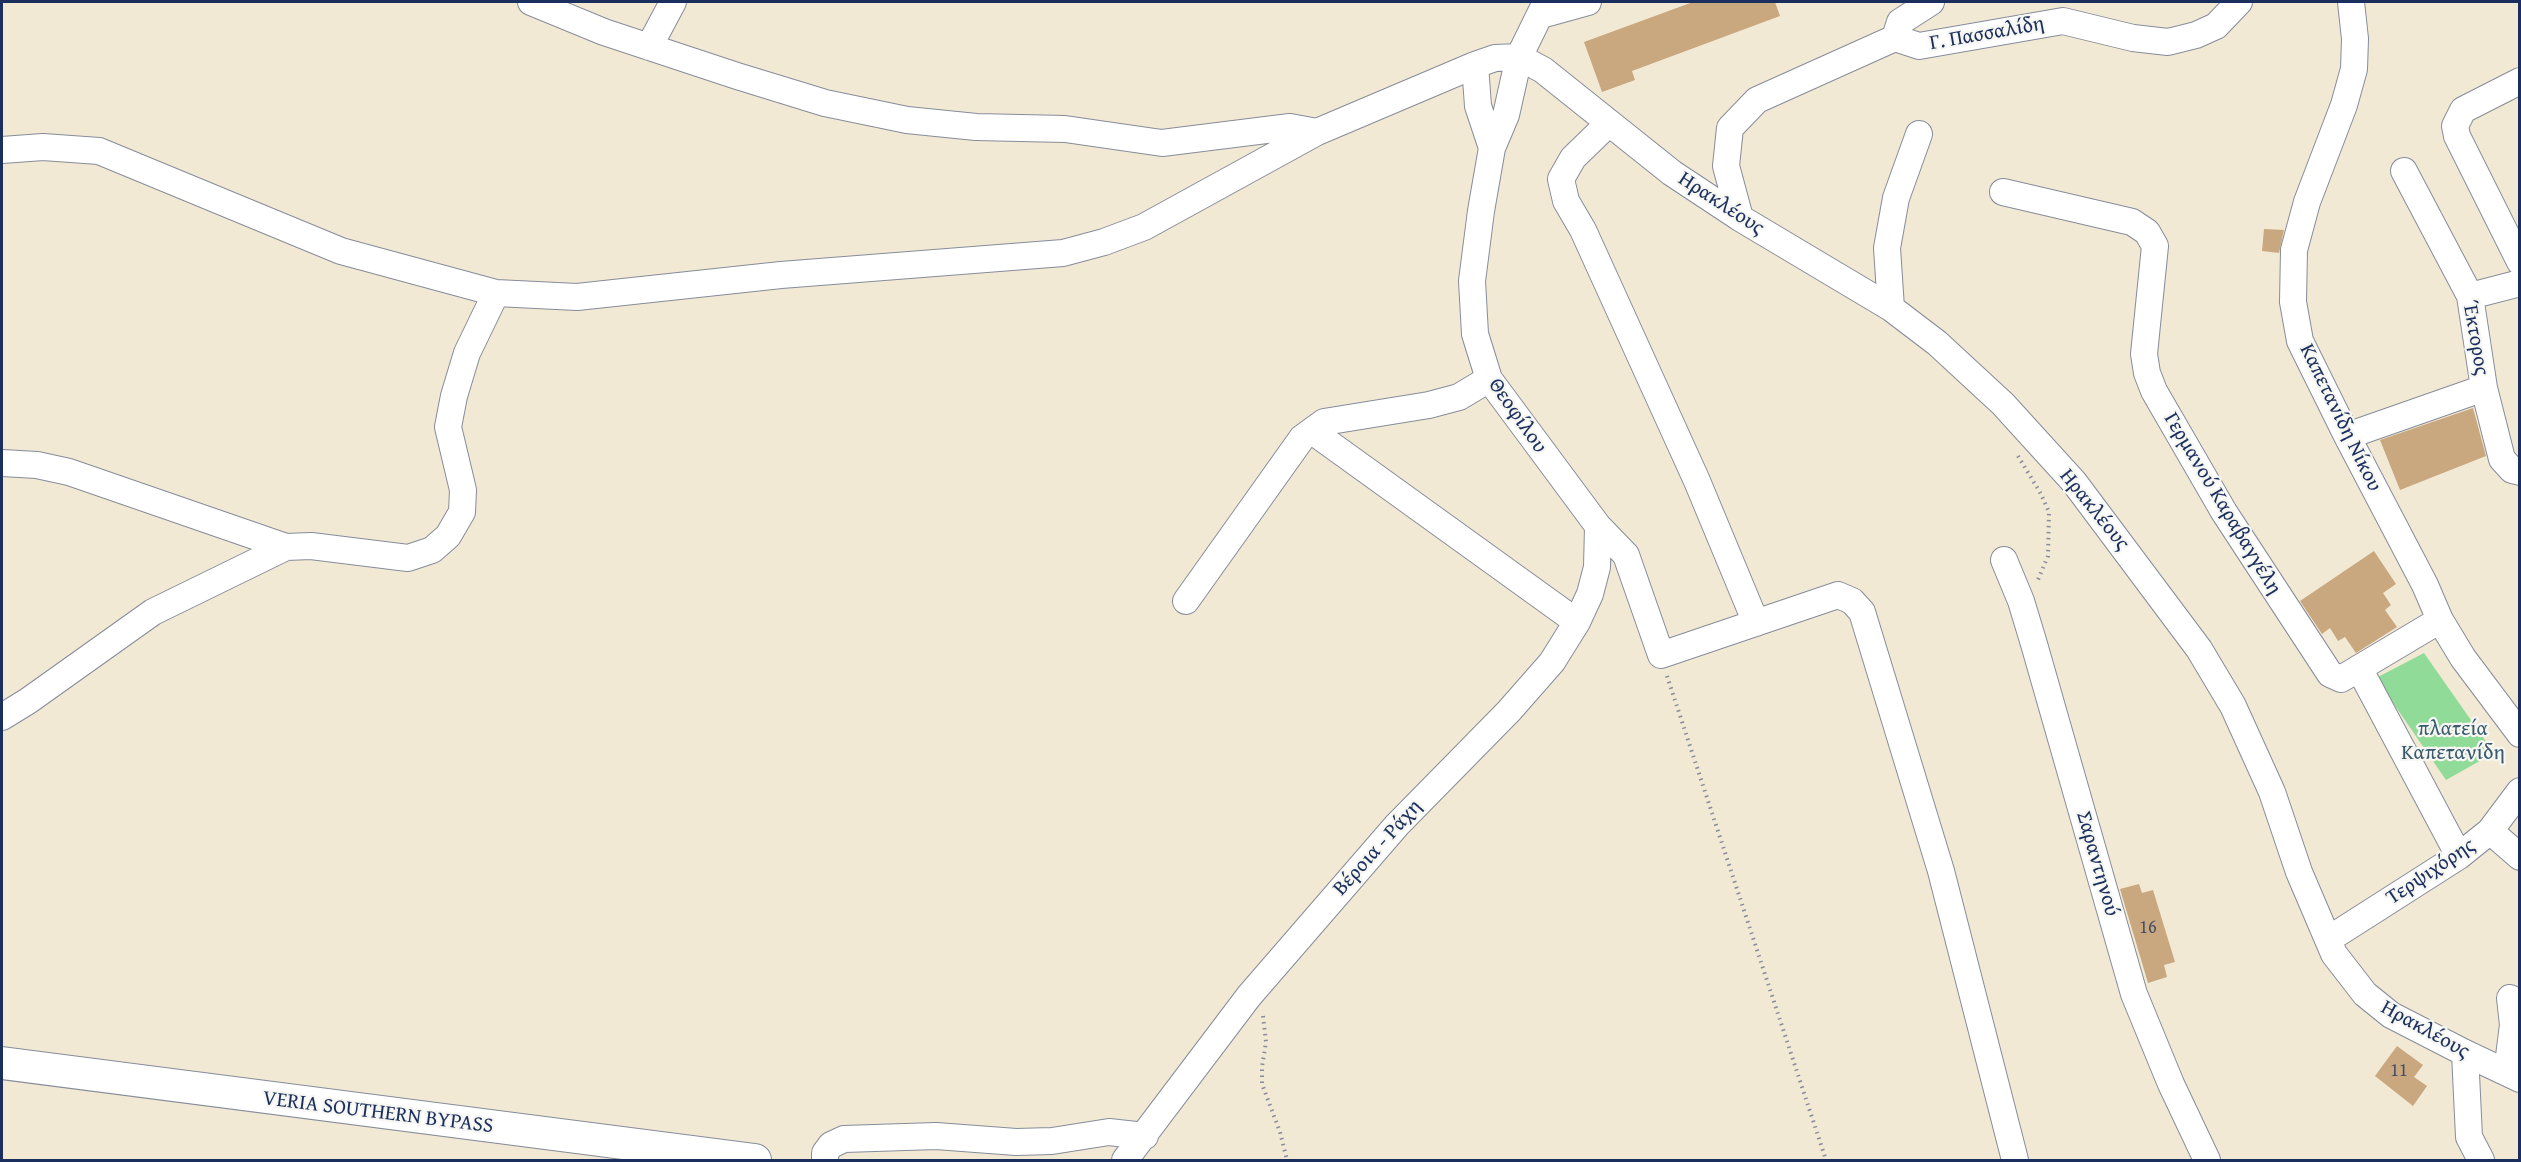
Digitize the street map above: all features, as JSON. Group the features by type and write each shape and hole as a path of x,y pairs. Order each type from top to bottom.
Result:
{"main road":[{"name":"VERIA SOUTHERN BYPASS","path":"2,1063 755,1161"}],"street":[{"path":"531,2 649,47 825,103 907,120 976,127 1065,129 1162,143 1290,127 1317,132"},
{"path":"649,47 673,2"},
{"path":"1544,8 1588,2"},
{"path":"1740,218 1726,166 1730,128 1757,100 1895,38 1900,22 1931,2"},
{"name":"Γ. Πασσαλίδη","path":"1895,38 1919,46 2063,21 2133,38 2168,42 2196,35 2216,26 2239,2"},
{"name":"Καπετανίδη Νίκου","path":"2351,2 2355,39 2354,69 2344,105 2307,202 2294,250 2293,302 2300,341 2346,436 2425,585 2440,620 2463,658 2520,734"},
{"name":"Θεοφίλου","path":"1544,8 1519,57 1506,115 1492,148 1472,281 1475,334 1489,379 1598,526 1626,555 1661,656"},
{"path":"2,150 43,147 99,151 342,251 496,293 577,297 781,275 1064,253 1104,242 1144,227 1317,132 1475,65 1495,58 1519,57"},
{"name":"Ηρακλέους","path":"1519,57 1543,70 1672,173 1740,218 1892,308 1963,366 2022,425 2074,482 2199,649 2233,706 2267,781 2299,872 2334,954 2365,994 2391,1015 2513,1075"},
{"name":"Θεοφίλου","path":"1475,65 1478,106 1492,148"},
{"path":"2520,81 2463,110 2455,126 2457,136 2520,262"},
{"path":"1608,124 1573,158 1561,179 1566,201 1583,230 1692,470 1756,623"},
{"path":"1892,308 1887,248 1896,198 1919,134"},
{"name":"Έκτορος","path":"2404,171 2469,296 2484,388 2502,459 2512,470 2520,472"},
{"name":"Γερμανού Καραβαγγέλη","path":"2003,192 2132,222 2147,232 2155,246 2144,354 2146,373 2154,391 2224,512 2321,663 2330,674 2341,679 2359,668"},
{"path":"2469,296 2520,283"},
{"path":"2,464 38,465 69,472 286,547 311,546 408,558 432,550 448,536 462,512 463,490 448,427 454,396 467,353 496,293"},
{"path":"1186,601 1302,438 1324,422 1429,405 1459,397 1489,379"},
{"path":"2346,436 2484,388"},
{"path":"1312,431 1577,622"},
{"name":"Βέροια - Ράχη","path":"1127,1159 1249,996 1397,825 1552,662 1577,622 1590,594 1598,567 1598,526"},
{"path":"2,717 153,612 286,547"},
{"name":"Σαραντηνού","path":"2004,560 2021,601 2134,994 2171,1084 2207,1161"},
{"path":"1661,656 1838,595 1852,601 1862,612 1941,872 2015,1161"},
{"path":"2440,620 2359,668 2459,856"},
{"name":"Τερψιχόρης","path":"2329,939 2459,856 2490,831 2520,791"},
{"path":"2490,831 2520,857"},
{"path":"2510,998 2513,1025 2513,1075"},
{"path":"2465,1053 2469,1137 2481,1161"},
{"path":"825,1161 825,1153 831,1145 844,1139 936,1136 1016,1142 1052,1141 1109,1132 1145,1136"}],"path":[{"path":"2021,601 2040,579 2048,556 2050,529 2049,512 2041,494 2018,457 2022,425"},
{"path":"1661,656 1826,1161"},
{"path":"1249,996 1261,1009 1265,1022 1262,1084 1280,1132 1287,1161"}],"green space":[{"name":"πλατεία Καπετανίδη","path":"2424,653 2494,753 2446,780 2376,678"}],"building":[{"path":"1693,2 1775,2 1780,16 1632,71 1635,80 1602,92 1584,42"},
{"path":"2264,229 2284,230 2279,253 2262,251"},
{"path":"2473,408 2486,456 2400,490 2380,440"},
{"path":"2374,551 2396,584 2383,593 2391,605 2385,610 2397,627 2356,653 2345,637 2338,641 2330,628 2322,634 2300,601"},
{"path":"2139,884 2142,893 2153,890 2175,962 2164,965 2167,977 2148,983 2120,889"},
{"path":"2397,1046 2423,1065 2414,1077 2427,1086 2413,1106 2375,1076"}]}
